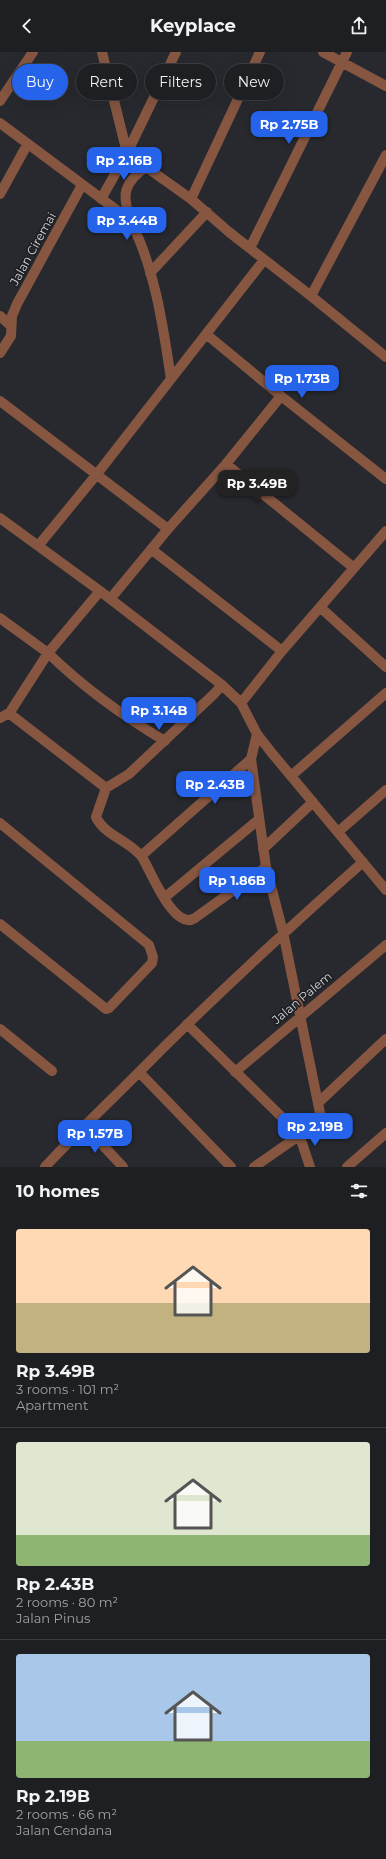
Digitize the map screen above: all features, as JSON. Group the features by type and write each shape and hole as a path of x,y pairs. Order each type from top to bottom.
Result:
{"street":[{"path":"0,101 33,52"},
{"path":"102,52 127,153 191,199 264,260 385,354"},
{"path":"101,199 127,153 176,52"},
{"path":"191,199 260,52"},
{"path":"323,52 386,86"},
{"path":"250,248 347,52"},
{"path":"0,123 27,145 130,220"},
{"path":"0,194 27,145"},
{"path":"311,296 386,154"},
{"path":"146,167 133,178 125,192 125,204 150,273 163,324 171,379"},
{"name":"Jalan Ciremai","path":"0,354 11,336 12,316 17,304 82,185"},
{"path":"150,273 207,212"},
{"path":"38,546 97,474 264,260"},
{"path":"0,316 11,326"},
{"path":"206,334 281,396 386,479"},
{"path":"111,598 168,529 226,464 281,396"},
{"path":"0,401 168,529"},
{"path":"226,464 354,568"},
{"path":"0,518 111,598 222,684 241,703 257,734 386,889"},
{"path":"241,703 282,651 321,608 386,531"},
{"path":"151,549 282,651"},
{"path":"0,718 10,712 48,653 100,591"},
{"path":"321,608 386,667"},
{"path":"0,618 48,653 68,673 103,700 165,741"},
{"path":"222,684 214,694 129,774 106,788 96,819 103,827 141,856 164,898 180,919 190,921 266,867"},
{"path":"291,776 386,693"},
{"path":"10,712 11,716 106,788"},
{"path":"254,1167 318,1121 320,1114 283,932 266,867 258,820 251,759 257,734"},
{"path":"141,856 251,759"},
{"path":"338,832 386,790"},
{"path":"263,849 313,802"},
{"path":"164,898 258,820"},
{"path":"0,823 149,944 153,957 152,963 109,1008 106,1009 0,924"},
{"path":"45,1167 84,1125 187,1024 283,932 363,862"},
{"name":"Jalan Palem","path":"234,1072 386,945"},
{"path":"187,1024 234,1072 299,1134 310,1167"},
{"path":"0,1029 52,1071"},
{"path":"318,1103 386,1039"},
{"path":"139,1072 231,1167"},
{"path":"84,1125 123,1167"},
{"path":"347,1167 386,1133"}]}
